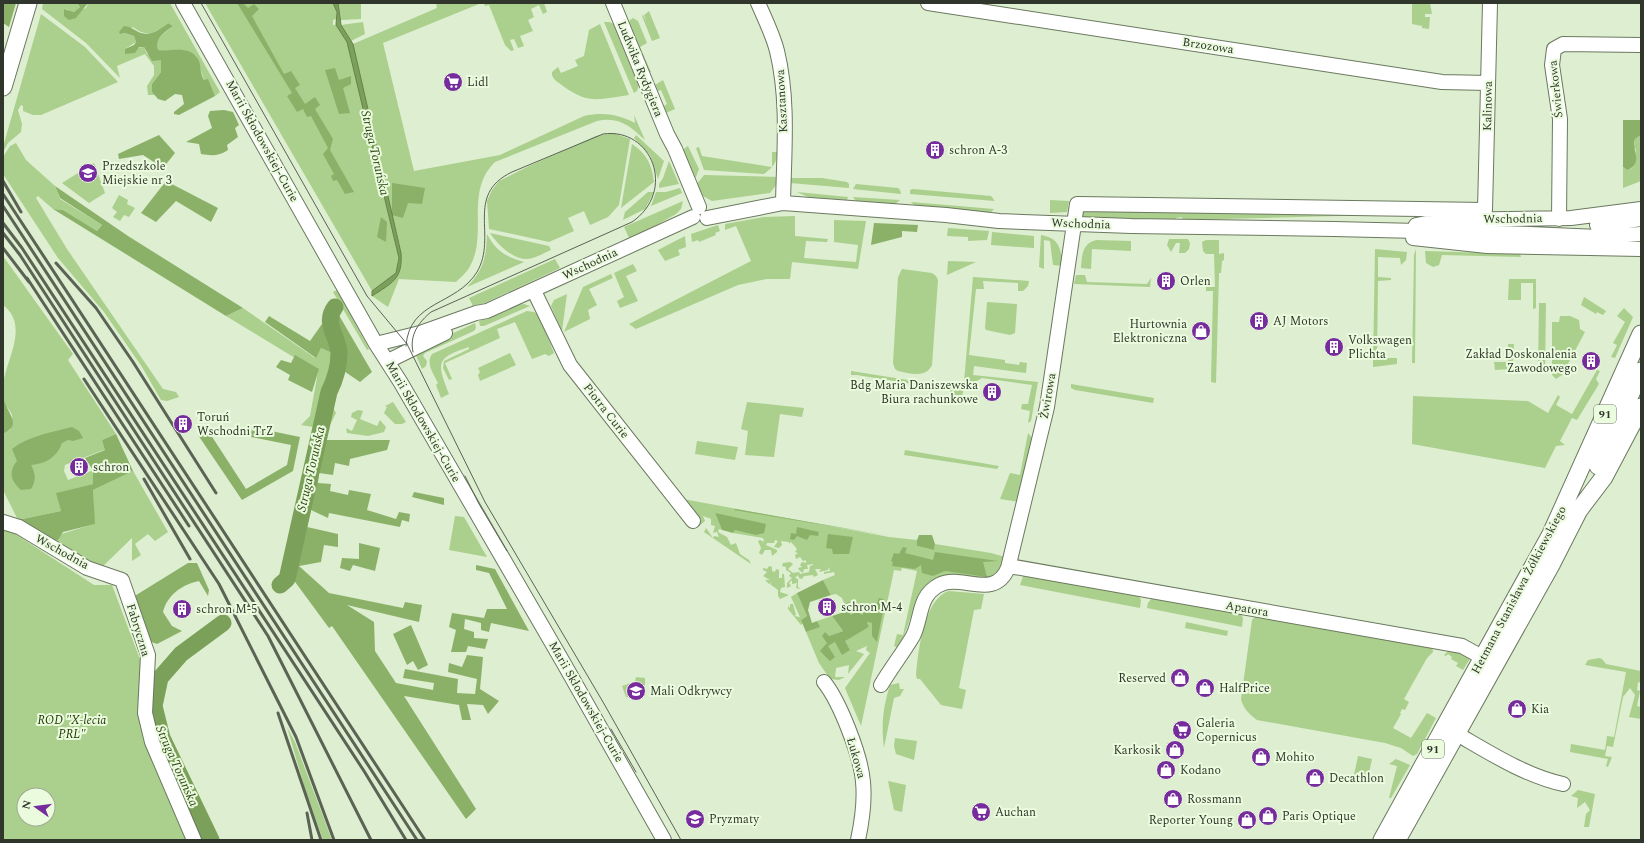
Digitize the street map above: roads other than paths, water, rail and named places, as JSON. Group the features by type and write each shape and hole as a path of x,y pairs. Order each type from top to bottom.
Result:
{"main road":[{"path":"3,87 28,3"},
{"name":"Hetmana Stanisława Żółkiewskiego","path":"1398,840 1457,734 1489,661 1551,534 1641,334"},
{"path":"1579,510 1641,371"},
{"name":"Hetmana Stanisława Żółkiewskiego","path":"1382,840 1489,661 1552,563 1579,510 1604,477 1641,407"}],"street":[{"name":"Marii Skłodowskiej-Curie","path":"184,3 376,344 388,361 564,662 664,840"},
{"name":"Ludwika Rydygiera","path":"613,3 666,134 675,149 699,213"},
{"name":"Kasztanowa","path":"758,3 775,45 783,88 785,111 779,203"},
{"name":"Brzozowa","path":"928,3 1442,82 1488,83"},
{"name":"Kalinowa","path":"1485,210 1490,3"},
{"name":"Świerkowa","path":"1559,219 1560,110 1552,65 1554,49 1564,44 1641,45"},
{"name":"Wschodnia","path":"376,344 420,333 476,313 487,311 534,291 699,213 761,198 779,203 946,215 999,221 1162,227 1503,232 1592,237 1641,234"},
{"name":"Żwirowa","path":"1009,566 1047,407 1077,204 1485,210"},
{"name":"Wschodnia","path":"1386,230 1442,220 1559,219 1641,209"},
{"name":"Wschodnia","path":"1503,232 1595,225 1641,219"},
{"name":"Wschodnia","path":"1386,230 1428,240 1487,246 1638,251"},
{"name":"Piotra Curie","path":"534,291 570,365 693,521"},
{"name":"Wschodnia","path":"388,361 430,339 477,319 487,311"},
{"name":"Wschodnia","path":"3,522 19,527 88,568 122,580"},
{"name":"Apatora","path":"1009,566 1462,646 1489,661"},
{"path":"881,685 913,635 922,604 929,593 938,586 950,582 981,585 991,584 1001,578 1009,566"},
{"name":"Fabryczna","path":"122,580 148,655 145,713 152,742 194,840"},
{"name":"Łukowa","path":"824,682 834,695 846,723 863,780 863,816 858,840"},
{"path":"1457,734 1528,772 1548,781 1563,784"}],"water":[{"path":"333,3 338,3 341,25 353,44 401,253 401,262 398,275 390,284 372,296 372,291 396,273 399,258 347,42 336,25 337,12"}],"waterway":[{"name":"Struga Toruńska","path":"280,585 287,579 329,392 335,378 339,358 338,347 330,319 335,307"},
{"name":"Struga Toruńska","path":"211,840 162,738 154,706 160,678 181,654 223,623"}],"tram line":[{"path":"201,3 367,296 407,344 485,502 603,702 681,840"},
{"path":"406,346 409,331 415,320 424,311 468,283 477,272 483,258 485,244 485,204 489,192 498,181 512,172 603,134 620,134 635,140 646,151 653,164 656,179 653,194 646,209 632,222 431,312 416,329 412,340 413,352"},
{"path":"465,476 479,504 507,551"},
{"path":"611,729 636,772"}],"railway":[{"path":"3,181 21,212"},
{"path":"3,194 425,840"},
{"path":"3,206 417,840"},
{"path":"3,223 22,248 364,771 406,840"},
{"path":"3,233 20,255 268,636 371,840"},
{"path":"3,248 29,282"},
{"path":"56,263 96,308 133,362 216,493"},
{"path":"27,278 189,526"},
{"path":"84,379 219,584 296,737 334,840"},
{"path":"144,479 190,559"},
{"path":"278,713 321,840"},
{"path":"307,813 312,840"}],"place":[{"name":"Lidl","path":"453,82"},
{"name":"schron A-3","path":"935,150"},
{"name":"Przedszkole Miejskie nr 3","path":"88,173"},
{"name":"Orlen","path":"1166,281"},
{"name":"AJ Motors","path":"1259,321"},
{"name":"Hurtownia Elektroniczna","path":"1201,331"},
{"name":"Volkswagen Plichta","path":"1334,347"},
{"name":"Zakład Doskonalenia Zawodowego","path":"1591,361"},
{"name":"Bdg Maria Daniszewska Biura rachunkowe","path":"992,392"},
{"name":"Toruń Wschodni TrZ","path":"183,424"},
{"name":"schron","path":"79,467"},
{"name":"schron M-4","path":"827,607"},
{"name":"schron M-5","path":"182,609"},
{"name":"Reserved","path":"1180,678"},
{"name":"HalfPrice","path":"1205,688"},
{"name":"Mali Odkrywcy","path":"636,691"},
{"name":"Kia","path":"1517,709"},
{"name":"Galeria Copernicus","path":"1182,730"},
{"name":"Karkosik","path":"1175,750"},
{"name":"Mohito","path":"1261,757"},
{"name":"Kodano","path":"1166,770"},
{"name":"Decathlon","path":"1315,778"},
{"name":"Rossmann","path":"1173,799"},
{"name":"Auchan","path":"981,812"},
{"name":"Paris Optique","path":"1268,816"},
{"name":"Pryzmaty","path":"695,819"},
{"name":"Reporter Young","path":"1247,820"}],"park label":[{"name":"ROD \"X-lecia PRL\"","path":"72,727"}]}
